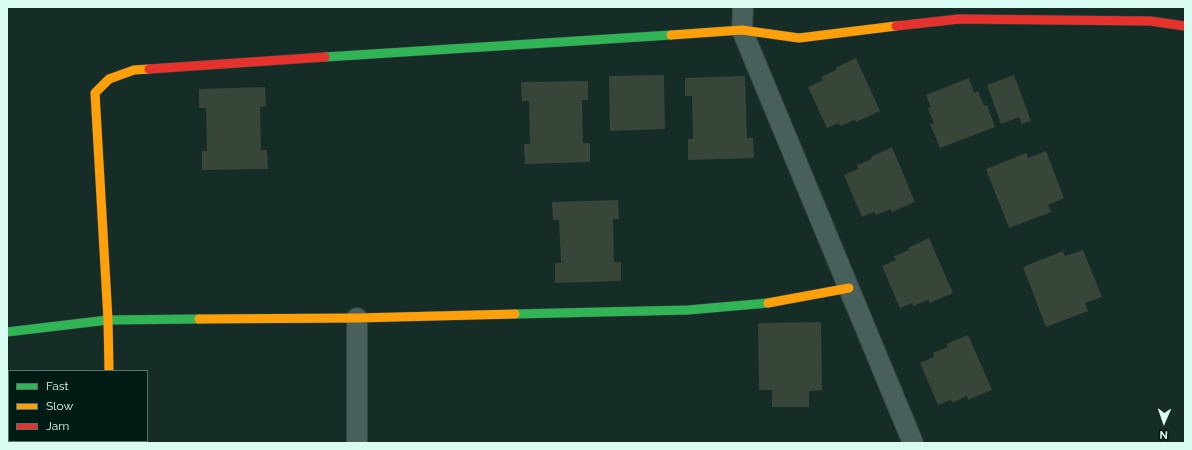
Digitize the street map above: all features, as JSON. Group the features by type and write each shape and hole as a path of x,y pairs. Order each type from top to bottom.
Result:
{"street":[{"path":"742,7 742,30 913,443"},
{"path":"109,370 108,320 95,93 109,79 134,70 742,30 799,38 959,20 1150,21 1185,26"},
{"path":"7,332 108,320 357,318 688,310 769,303 849,288"},
{"path":"357,318 357,443"}],"building":[{"path":"856,58 880,111 856,122 855,120 840,126 839,123 827,128 808,87 823,80 821,77 836,70 835,68"},
{"path":"664,75 665,129 610,131 609,76"},
{"path":"1014,75 1031,121 1022,124 1019,117 1001,124 987,85"},
{"path":"745,76 747,138 753,138 754,158 688,160 688,139 693,139 692,96 685,96 685,78"},
{"path":"969,78 974,93 978,91 984,106 987,105 995,127 940,148 930,124 934,123 928,108 931,107 926,95"},
{"path":"588,81 588,100 582,100 583,143 590,143 590,162 525,164 524,144 530,144 529,101 522,101 521,82"},
{"path":"265,87 266,106 260,107 261,150 267,150 268,169 202,170 202,151 207,151 206,108 199,108 199,89"},
{"path":"892,147 915,202 892,212 891,209 876,215 874,212 862,217 844,175 858,169 857,165 872,159 871,157"},
{"path":"1046,151 1064,198 1048,205 1051,212 1009,228 986,169 1026,153 1028,158"},
{"path":"618,200 619,219 613,219 614,262 621,262 621,281 555,283 555,263 561,263 559,220 553,220 552,202"},
{"path":"929,238 953,293 930,303 928,300 913,306 912,303 900,308 882,266 896,260 894,256 909,250 908,248"},
{"path":"1083,250 1102,297 1085,303 1088,311 1046,327 1023,267 1063,251 1065,256"},
{"path":"821,322 822,390 809,391 809,407 772,407 772,390 759,390 758,323"},
{"path":"968,335 992,390 968,400 967,396 952,403 951,400 938,405 920,363 934,357 933,353 948,347 946,344"}],"traffic: fast":[{"path":"325,57 671,35"},
{"path":"515,314 688,310 768,303"},
{"path":"7,332 108,320 199,319"}],"traffic: slow":[{"path":"671,35 742,30 799,38 896,26"},
{"path":"109,370 108,320 95,93 109,79 134,70 149,69"},
{"path":"768,303 849,288"},
{"path":"199,319 357,318 515,314"}],"traffic: jam":[{"path":"896,26 959,19 1150,21 1185,26"},
{"path":"149,69 325,57"}]}
